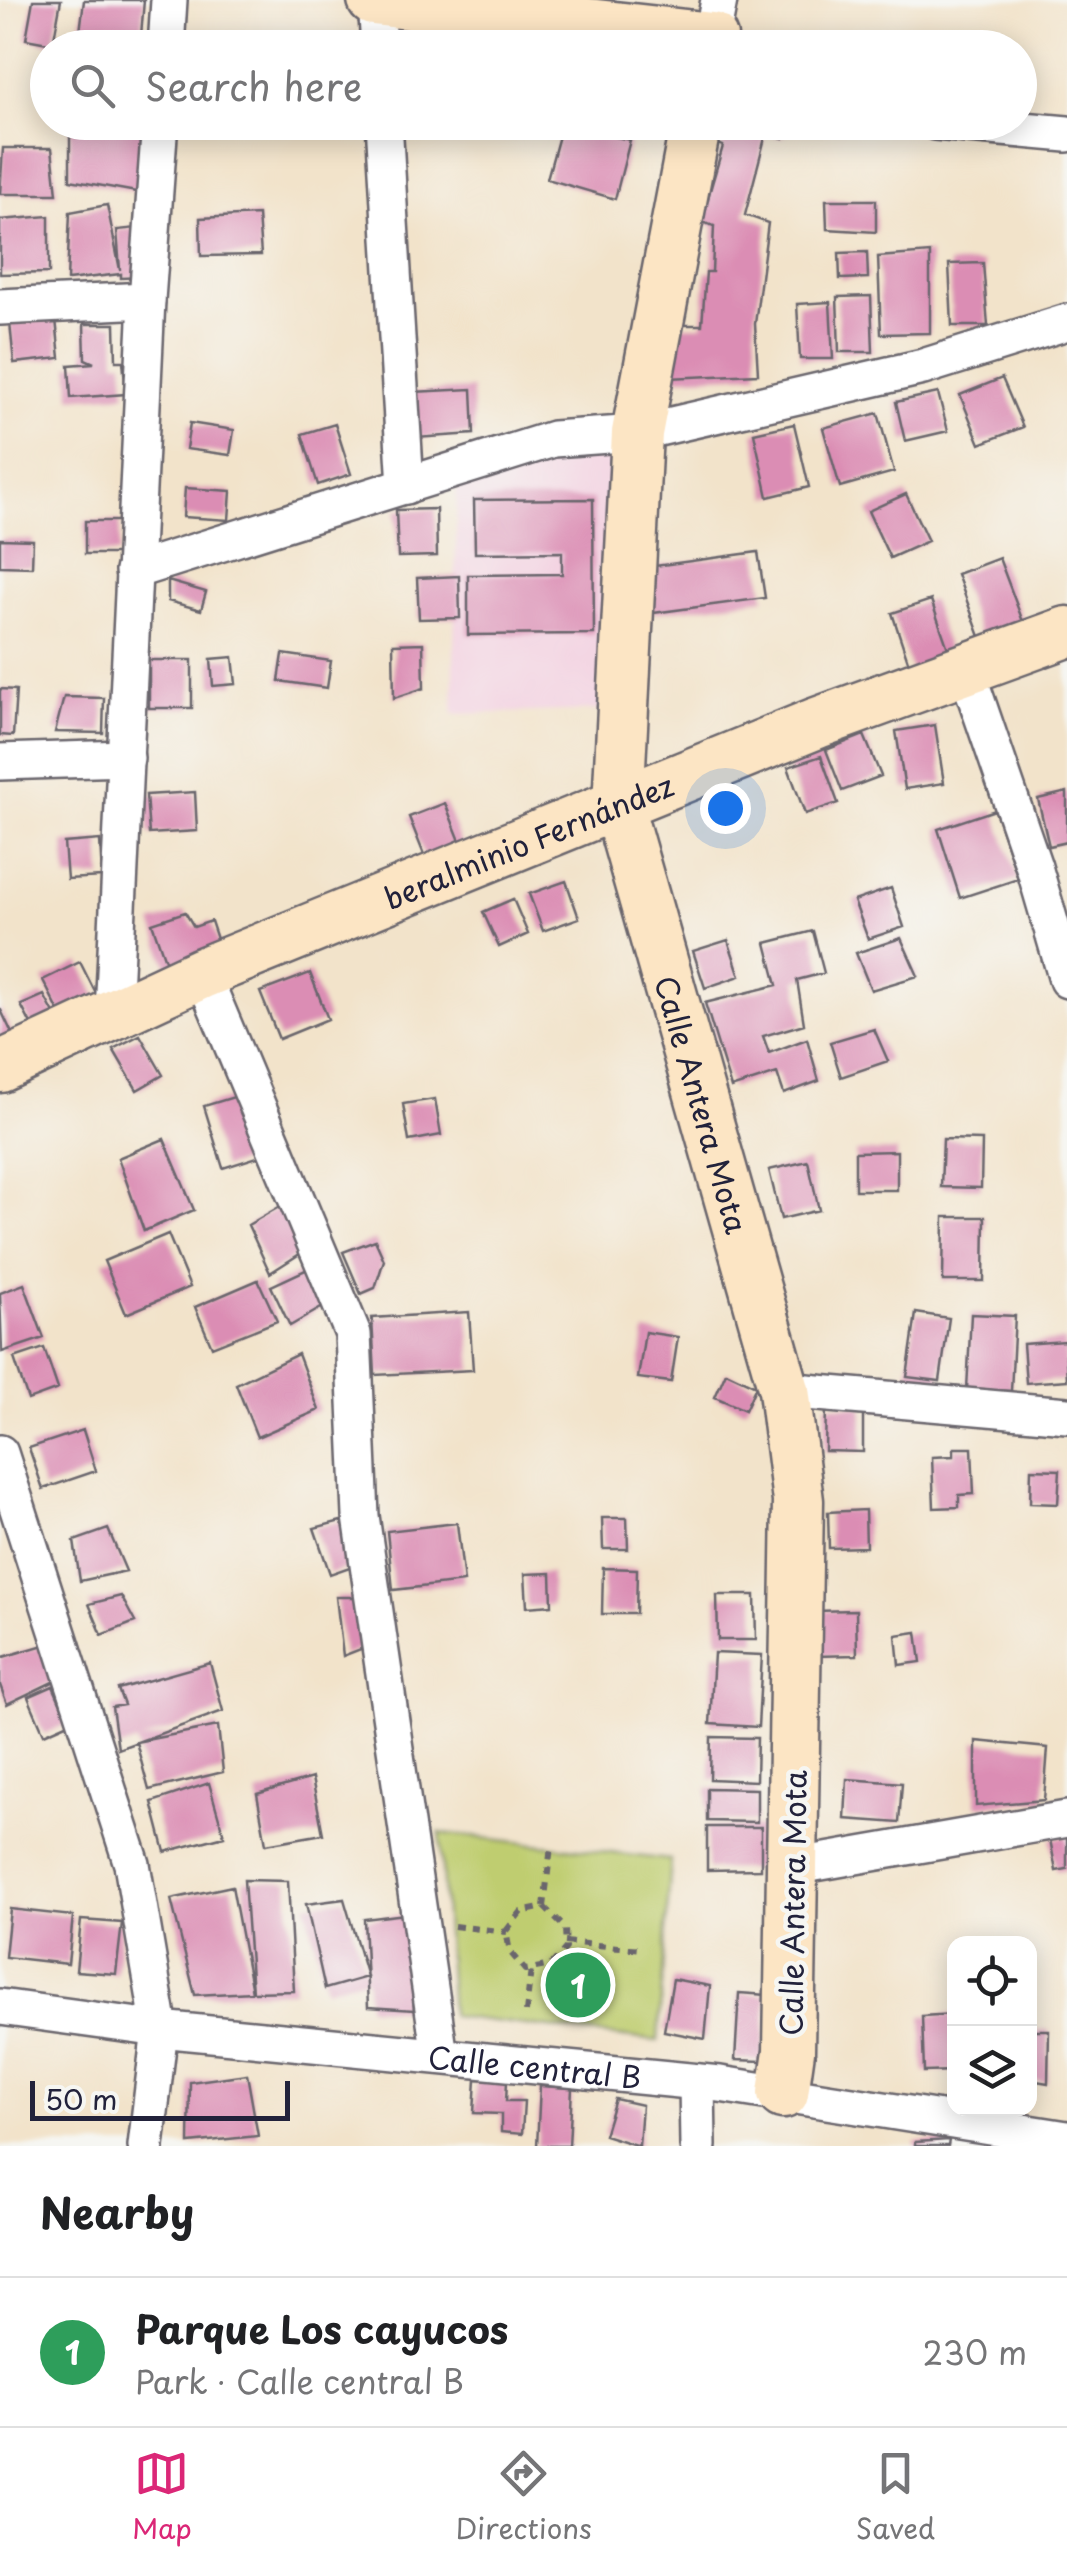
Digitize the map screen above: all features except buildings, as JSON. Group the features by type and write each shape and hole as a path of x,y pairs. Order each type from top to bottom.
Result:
{"main road":[{"path":"374,0 714,29"},
{"name":"Calle Antera Mota","path":"693,140 637,433 618,806 784,1390 798,1502 790,2052 783,2093"},
{"name":"beralminio Fernández","path":"0,1067 202,973 817,722 1067,632"}],"street":[{"path":"167,30 169,0"},
{"path":"374,0 377,30"},
{"path":"1037,131 1067,134"},
{"path":"113,1014 146,300 159,140"},
{"path":"385,140 406,486"},
{"path":"0,307 146,300"},
{"path":"133,571 554,440 637,433 923,367 1067,322"},
{"path":"966,669 1034,867 1067,980"},
{"path":"0,762 126,758"},
{"path":"202,973 353,1334 361,1516 440,2056"},
{"path":"784,1390 1067,1415"},
{"path":"0,1453 132,1864 160,2029 146,2146"},
{"path":"792,1867 1067,1820"},
{"name":"Calle central B","path":"0,2007 160,2029 697,2082 1067,2140"},
{"path":"697,2082 698,2146"}],"path":[{"path":"544,1907 551,1846"},
{"path":"544,1907 565,1928 566,1948 551,1966 525,1970 510,1952 507,1932 521,1912 544,1907"},
{"path":"445,1925 507,1932"},
{"path":"565,1942 641,1949"},
{"path":"526,2012 531,1969"}],"shaded area":[{"path":"621,450 604,710 453,714 457,483"}],"green space":[{"path":"440,1833 671,1860 658,2041 451,2016"}],"place":[{"name":"Parque Los cayucos","path":"578,1985"}]}
